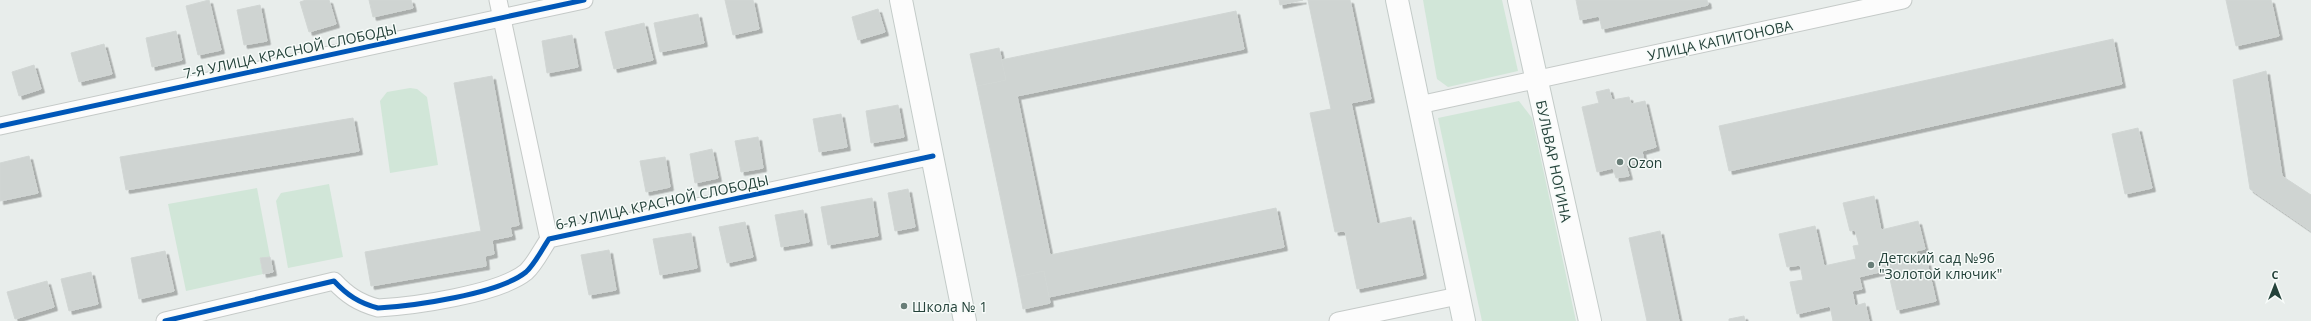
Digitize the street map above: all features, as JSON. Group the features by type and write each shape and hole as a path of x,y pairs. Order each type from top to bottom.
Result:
{"street":[{"path":"498,0 549,239"},
{"name":"7-Я УЛИЦА КРАСНОЙ СЛОБОДЫ","path":"0,126 584,0"},
{"path":"902,0 965,321"},
{"path":"1397,0 1464,321"},
{"name":"БУЛЬВАР НОГИНА","path":"1519,0 1590,321"},
{"name":"УЛИЦА КАПИТОНОВА","path":"1419,105 1537,81 1902,0"},
{"name":"6-Я УЛИЦА КРАСНОЙ СЛОБОДЫ","path":"165,321 334,281 348,295 365,305 378,308 484,292 527,272 549,239 933,156"},
{"path":"1338,321 1458,296"}],"green space":[{"path":"1423,0 1502,0 1518,71 1448,87 1437,79"},
{"path":"410,88 417,89 427,97 438,165 390,173 380,101 387,92"},
{"path":"1519,101 1532,118 1576,321 1482,321 1438,118"},
{"path":"329,184 343,257 288,268 276,201 281,193"},
{"path":"257,188 270,257 260,259 263,274 186,291 168,204"}],"building":[{"path":"209,0 221,50 198,55 186,6"},
{"path":"306,0 329,0 336,24 309,32 300,2"},
{"path":"369,0 411,0 413,8 373,17"},
{"path":"725,0 753,0 759,29 733,35"},
{"path":"1279,0 1303,0 1280,5"},
{"path":"1308,0 1350,0 1371,99 1351,103 1377,224 1411,217 1423,275 1357,289 1345,231 1335,232 1310,113 1331,109"},
{"path":"1576,0 1707,0 1708,5 1602,29 1599,16 1580,20"},
{"path":"2226,0 2271,0 2279,36 2236,46"},
{"path":"260,5 267,41 244,45 237,10"},
{"path":"878,9 885,32 858,40 852,17"},
{"path":"1236,11 1244,49 1017,96 1050,255 1276,208 1284,247 1049,297 1044,271 1017,277 977,86 1006,80 1001,60"},
{"path":"698,14 704,43 660,52 654,23"},
{"path":"644,23 653,60 614,69 605,32"},
{"path":"176,31 182,60 152,67 146,38"},
{"path":"572,35 578,67 547,73 542,41"},
{"path":"2113,39 2122,84 1729,171 1719,126"},
{"path":"104,44 112,74 79,82 71,53"},
{"path":"999,48 1006,80 977,86 970,54"},
{"path":"34,65 41,89 19,96 12,72"},
{"path":"2266,71 2282,176 2311,195 2311,231 2250,189 2233,80"},
{"path":"492,76 519,225 510,227 512,236 492,240 494,254 485,256 486,266 371,286 365,252 481,231 454,83"},
{"path":"1609,89 1612,100 1629,97 1631,104 1645,101 1656,147 1642,151 1644,161 1626,165 1629,176 1616,178 1613,168 1597,172 1582,107 1599,103 1596,92"},
{"path":"898,105 904,137 871,143 866,111"},
{"path":"841,114 847,147 819,152 813,119"},
{"path":"353,118 359,151 126,190 120,157"},
{"path":"2138,128 2152,188 2125,194 2112,134"},
{"path":"758,137 763,168 741,172 735,141"},
{"path":"712,149 718,178 695,183 690,154"},
{"path":"29,156 38,193 0,201 0,163"},
{"path":"665,157 670,187 646,192 640,161"},
{"path":"908,189 915,227 895,231 888,193"},
{"path":"1874,196 1881,230 1918,221 1925,249 1916,251 1918,265 1927,262 1936,301 1897,310 1888,270 1859,277 1862,289 1852,291 1855,306 1865,303 1869,321 1833,321 1830,306 1797,314 1790,282 1803,280 1800,265 1787,267 1779,234 1815,226 1824,266 1856,259 1853,246 1859,245 1855,230 1850,231 1843,203"},
{"path":"872,198 878,236 828,245 821,207"},
{"path":"803,210 809,242 781,247 775,215"},
{"path":"745,222 753,257 727,263 719,227"},
{"path":"1660,231 1679,321 1647,321 1629,238"},
{"path":"691,233 697,268 660,275 653,239"},
{"path":"609,250 616,290 589,295 581,255"},
{"path":"165,251 174,291 139,299 131,258"},
{"path":"270,257 273,272 263,274 260,258"},
{"path":"1044,271 1050,303 1023,309 1017,277"},
{"path":"91,272 98,304 69,311 61,279"},
{"path":"47,281 54,307 15,319 7,292"},
{"path":"1744,316 1745,321 1729,321 1729,319"}],"cycle path":[{"path":"0,126 584,0"},
{"path":"165,321 334,281 354,298 365,304 378,308 413,305 455,298 497,287 526,272 549,239 933,156"}],"place":[{"name":"Ozon","path":"1620,162"},
{"name":"Детский сад №96 \"Золотой ключик\"","path":"1871,265"},
{"name":"Школа № 1","path":"904,306"}]}
